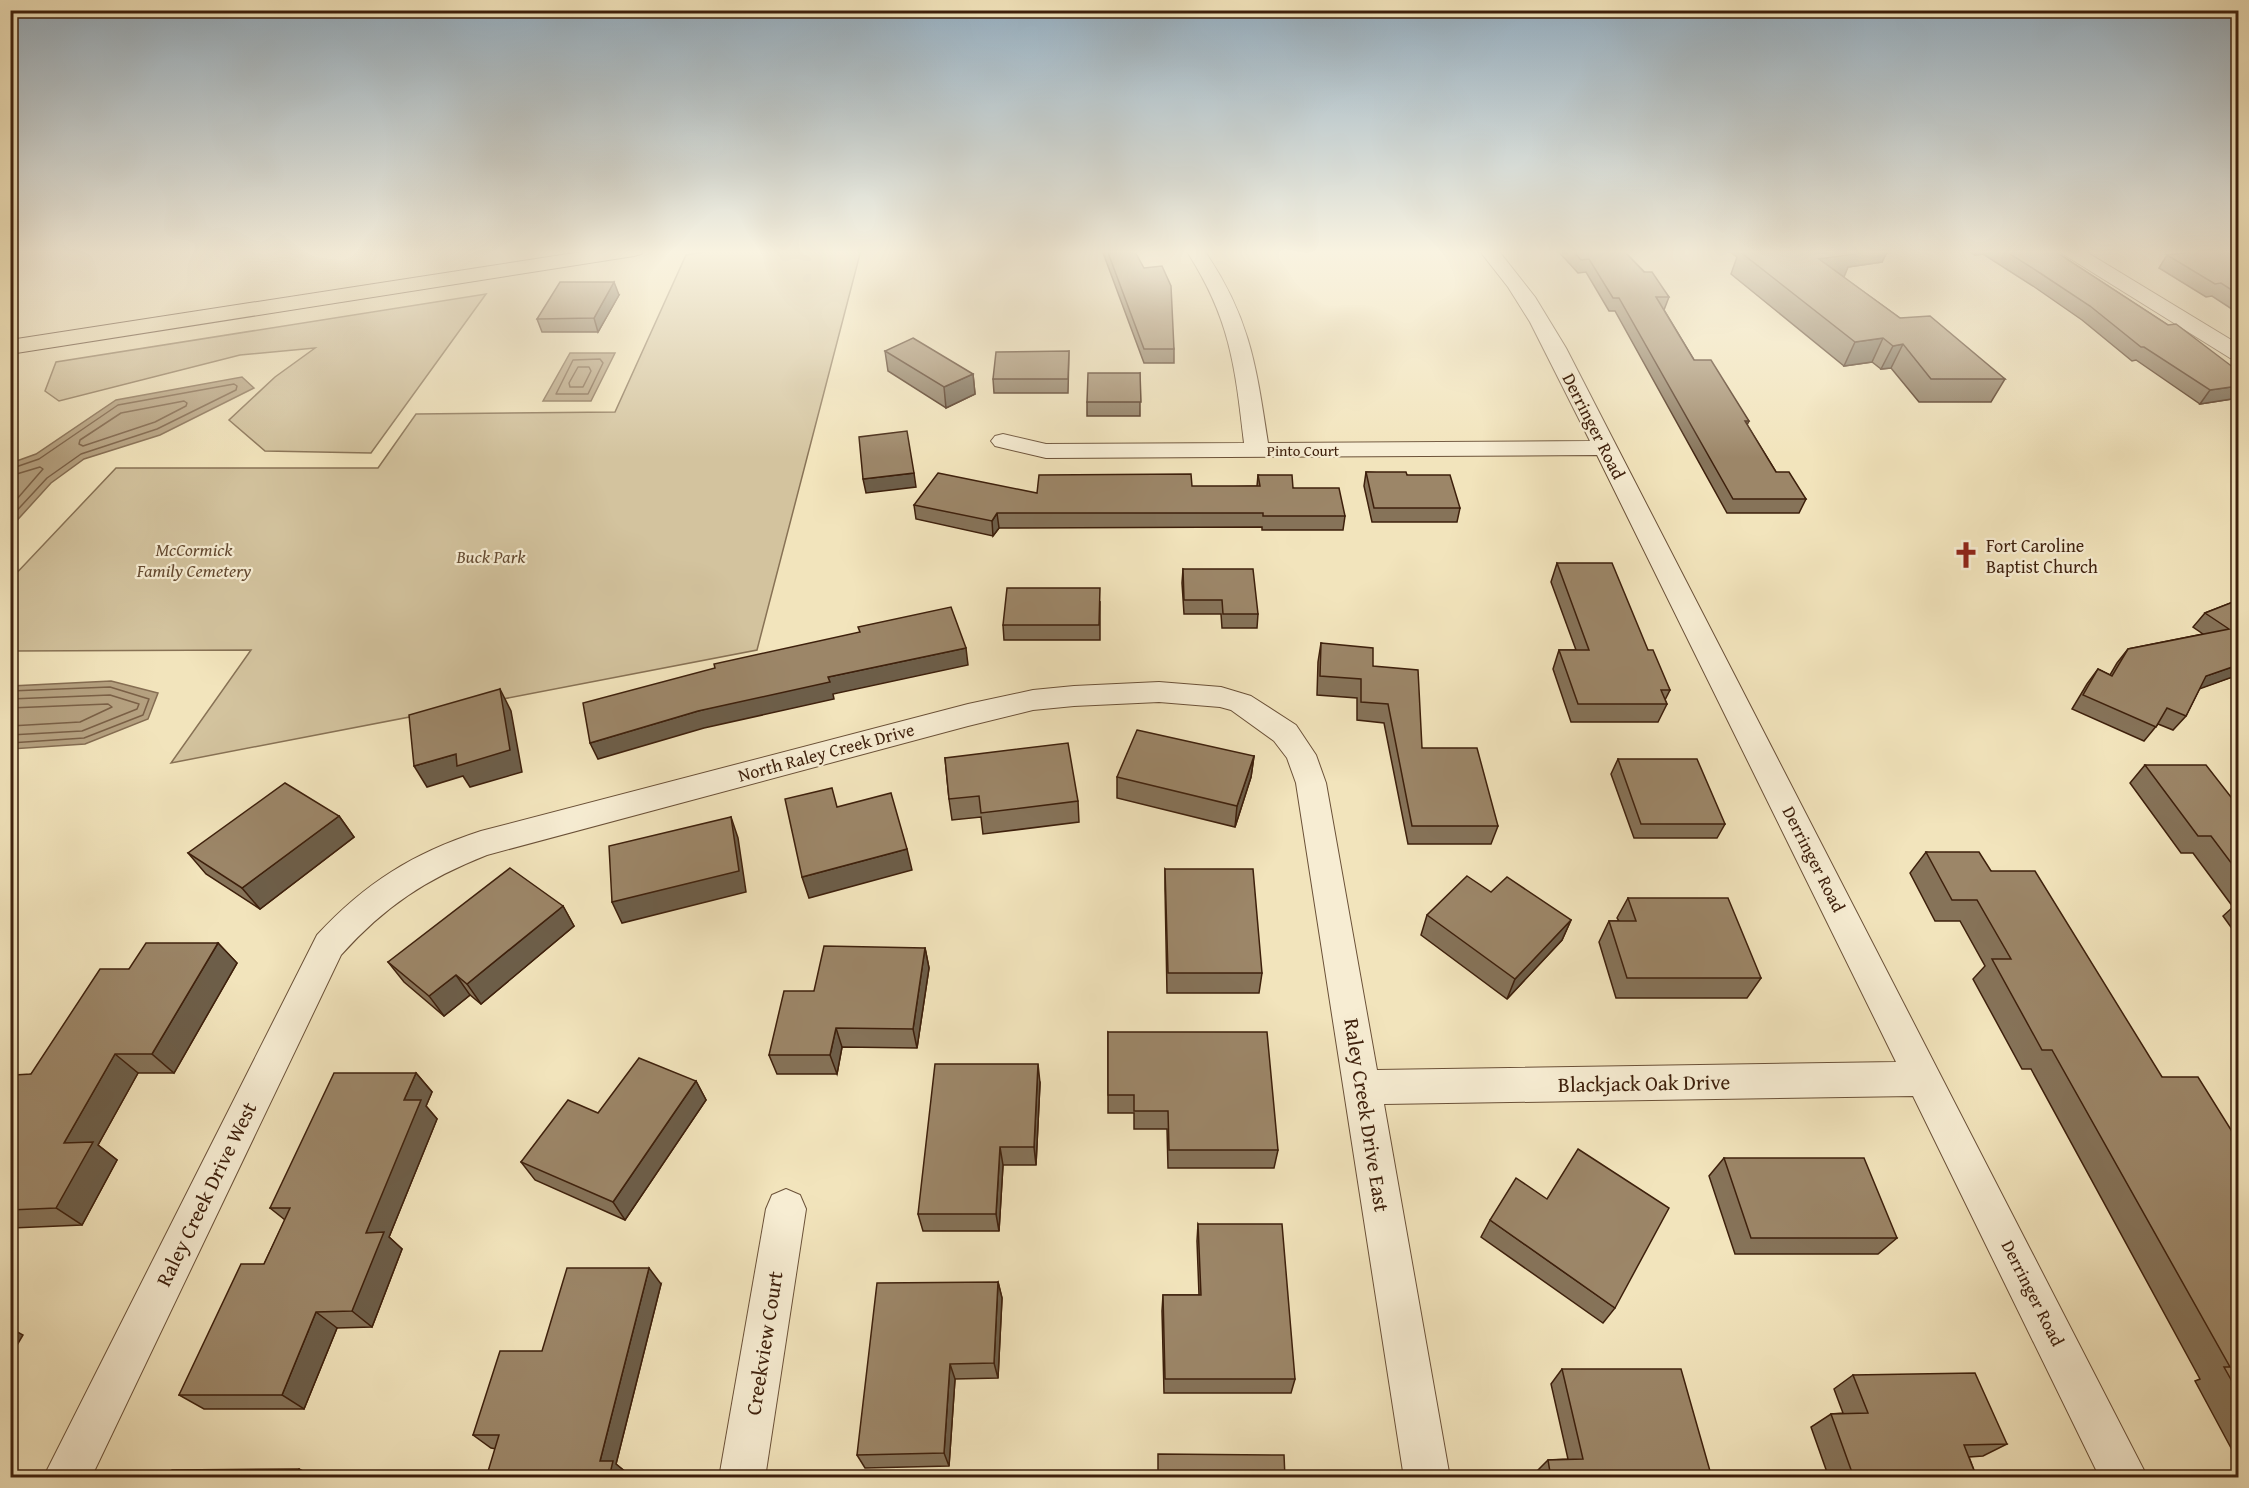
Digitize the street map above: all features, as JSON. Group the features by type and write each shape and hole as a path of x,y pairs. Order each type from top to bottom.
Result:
{"main road":[{"path":"10,328 64,319"},
{"path":"10,347 186,319"}],"street":[{"path":"1235,319 1243,349 1257,450"},
{"name":"Derringer Road","path":"1539,319 2125,1478"},
{"path":"2184,319 2238,353"},
{"name":"Pinto Court","path":"1003,441 1047,451 1604,448"},
{"name":"North Raley Creek Drive","path":"354,916 397,881 436,861 481,844 968,715 1033,700 1159,692 1221,697 1241,703 1285,733 1301,755"},
{"name":"Raley Creek Drive East","path":"1301,755 1311,783 1427,1478"},
{"name":"Raley Creek Drive West","path":"66,1478 329,945 354,916"},
{"name":"Blackjack Oak Drive","path":"1363,1087 1925,1079"},
{"name":"Creekview Court","path":"742,1478 786,1209"}],"green space":[{"path":"325,319 468,319 371,453 265,451 229,420 275,377 315,348 240,355 59,401 45,391 56,362"},
{"name":"Buck Park","path":"657,319 843,319 757,650 171,763 251,650 11,651 10,580 116,468 378,468 416,414 615,412"}],"water":[{"path":"570,353 615,353 591,401 543,401"},
{"path":"242,377 254,388 160,435 84,459 51,483 11,527 11,463 36,454 116,400"},
{"path":"111,681 158,693 148,719 85,744 11,749 11,686"}],"building":[{"path":"1133,319 1173,319 1174,349 1144,349"},
{"path":"1631,319 1670,319 1694,360 1711,360 1749,421 1745,421 1776,472 1789,472 1806,499 1733,499"},
{"path":"1826,319 1934,319 2005,379 1931,379 1903,344 1893,346 1883,338 1855,342"},
{"path":"2107,319 2159,319 2168,325 2176,324 2238,371 2238,386 2210,390 2141,347"},
{"path":"913,338 973,374 944,387 885,351"},
{"path":"1069,351 1068,379 993,379 996,352"},
{"path":"1088,373 1140,373 1141,402 1087,402"},
{"path":"907,431 914,473 863,479 859,437"},
{"path":"1366,472 1450,475 1460,508 1374,508"},
{"path":"938,473 1037,493 1039,475 1191,474 1192,486 1260,486 1258,475 1292,475 1293,488 1339,488 1345,516 1263,516 1263,513 997,513 992,521 914,505"},
{"path":"1557,563 1612,563 1648,650 1653,650 1670,690 1661,690 1667,704 1578,704 1559,650 1589,650"},
{"path":"1183,569 1253,569 1258,614 1223,614 1222,600 1184,600"},
{"path":"1007,588 1100,588 1099,625 1003,625"},
{"path":"2238,600 2238,665 2206,676 2186,716 2167,708 2156,727 2083,695 2098,669 2112,676 2128,649 2229,629 2205,613"},
{"path":"951,607 966,648 828,677 830,682 698,711 590,743 583,703 715,668 714,664 860,632 858,627"},
{"path":"1321,643 1373,648 1373,666 1418,670 1422,748 1477,748 1498,826 1412,826 1388,704 1361,702 1361,679 1320,676"},
{"path":"500,689 510,750 457,766 456,754 414,766 409,715"},
{"path":"1137,730 1254,756 1237,806 1117,777"},
{"path":"1068,743 1078,801 981,813 979,796 949,799 945,758"},
{"path":"1618,759 1697,759 1725,824 1641,824"},
{"path":"2145,765 2206,765 2238,806 2238,872 2211,836 2198,836"},
{"path":"285,783 339,816 242,888 188,853"},
{"path":"832,788 837,807 891,793 907,849 802,877 785,799"},
{"path":"731,817 739,871 612,902 609,846"},
{"path":"1926,852 1979,852 1991,871 2035,871 2162,1077 2198,1077 2238,1141 2238,1392 2224,1367 2230,1367 2052,1050 2042,1050 1992,959 2011,959 1977,900 1952,900"},
{"path":"510,868 563,906 467,984 456,975 429,996 388,962"},
{"path":"1165,869 1253,869 1262,973 1168,973"},
{"path":"1467,876 1491,892 1507,877 1571,920 1515,979 1427,915"},
{"path":"1628,898 1728,898 1761,978 1627,978 1609,921 1636,921"},
{"path":"146,943 218,943 152,1054 115,1054 64,1143 93,1142 56,1208 10,1210 10,1081 14,1075 31,1074 100,969 129,969"},
{"path":"824,946 925,948 913,1029 836,1028 830,1055 769,1055 784,991 814,991"},
{"path":"1108,1032 1267,1032 1278,1150 1169,1150 1168,1111 1134,1111 1134,1095 1108,1095"},
{"path":"639,1058 696,1081 613,1202 521,1162 568,1100 598,1113"},
{"path":"935,1064 1038,1064 1034,1147 1000,1147 996,1214 918,1214"},
{"path":"334,1073 416,1073 404,1100 421,1100 366,1233 384,1232 352,1311 316,1312 282,1395 179,1395 241,1264 264,1264 290,1208 270,1208"},
{"path":"1578,1149 1669,1208 1615,1308 1490,1220 1516,1178 1547,1199"},
{"path":"1724,1158 1864,1158 1897,1238 1751,1238"},
{"path":"1198,1224 1282,1224 1295,1379 1165,1379 1163,1295 1201,1295"},
{"path":"567,1268 649,1268 600,1461 613,1461 609,1478 486,1478 499,1435 473,1435 500,1351 542,1351"},
{"path":"998,1282 994,1363 950,1364 944,1453 857,1455 877,1283"},
{"path":"1562,1369 1681,1369 1712,1478 1551,1478 1548,1460 1583,1459"},
{"path":"1975,1373 2007,1444 1964,1445 1977,1478 1854,1478 1831,1414 1868,1413 1853,1375"},
{"path":"1158,1454 1284,1455 1285,1478 1158,1478"},
{"path":"299,1469 296,1478 168,1478 172,1470"}],"place":[{"name":"Fort Caroline Baptist Church","path":"1966,555"}],"park label":[{"name":"McCormick Family Cemetery","path":"194,559"}]}
